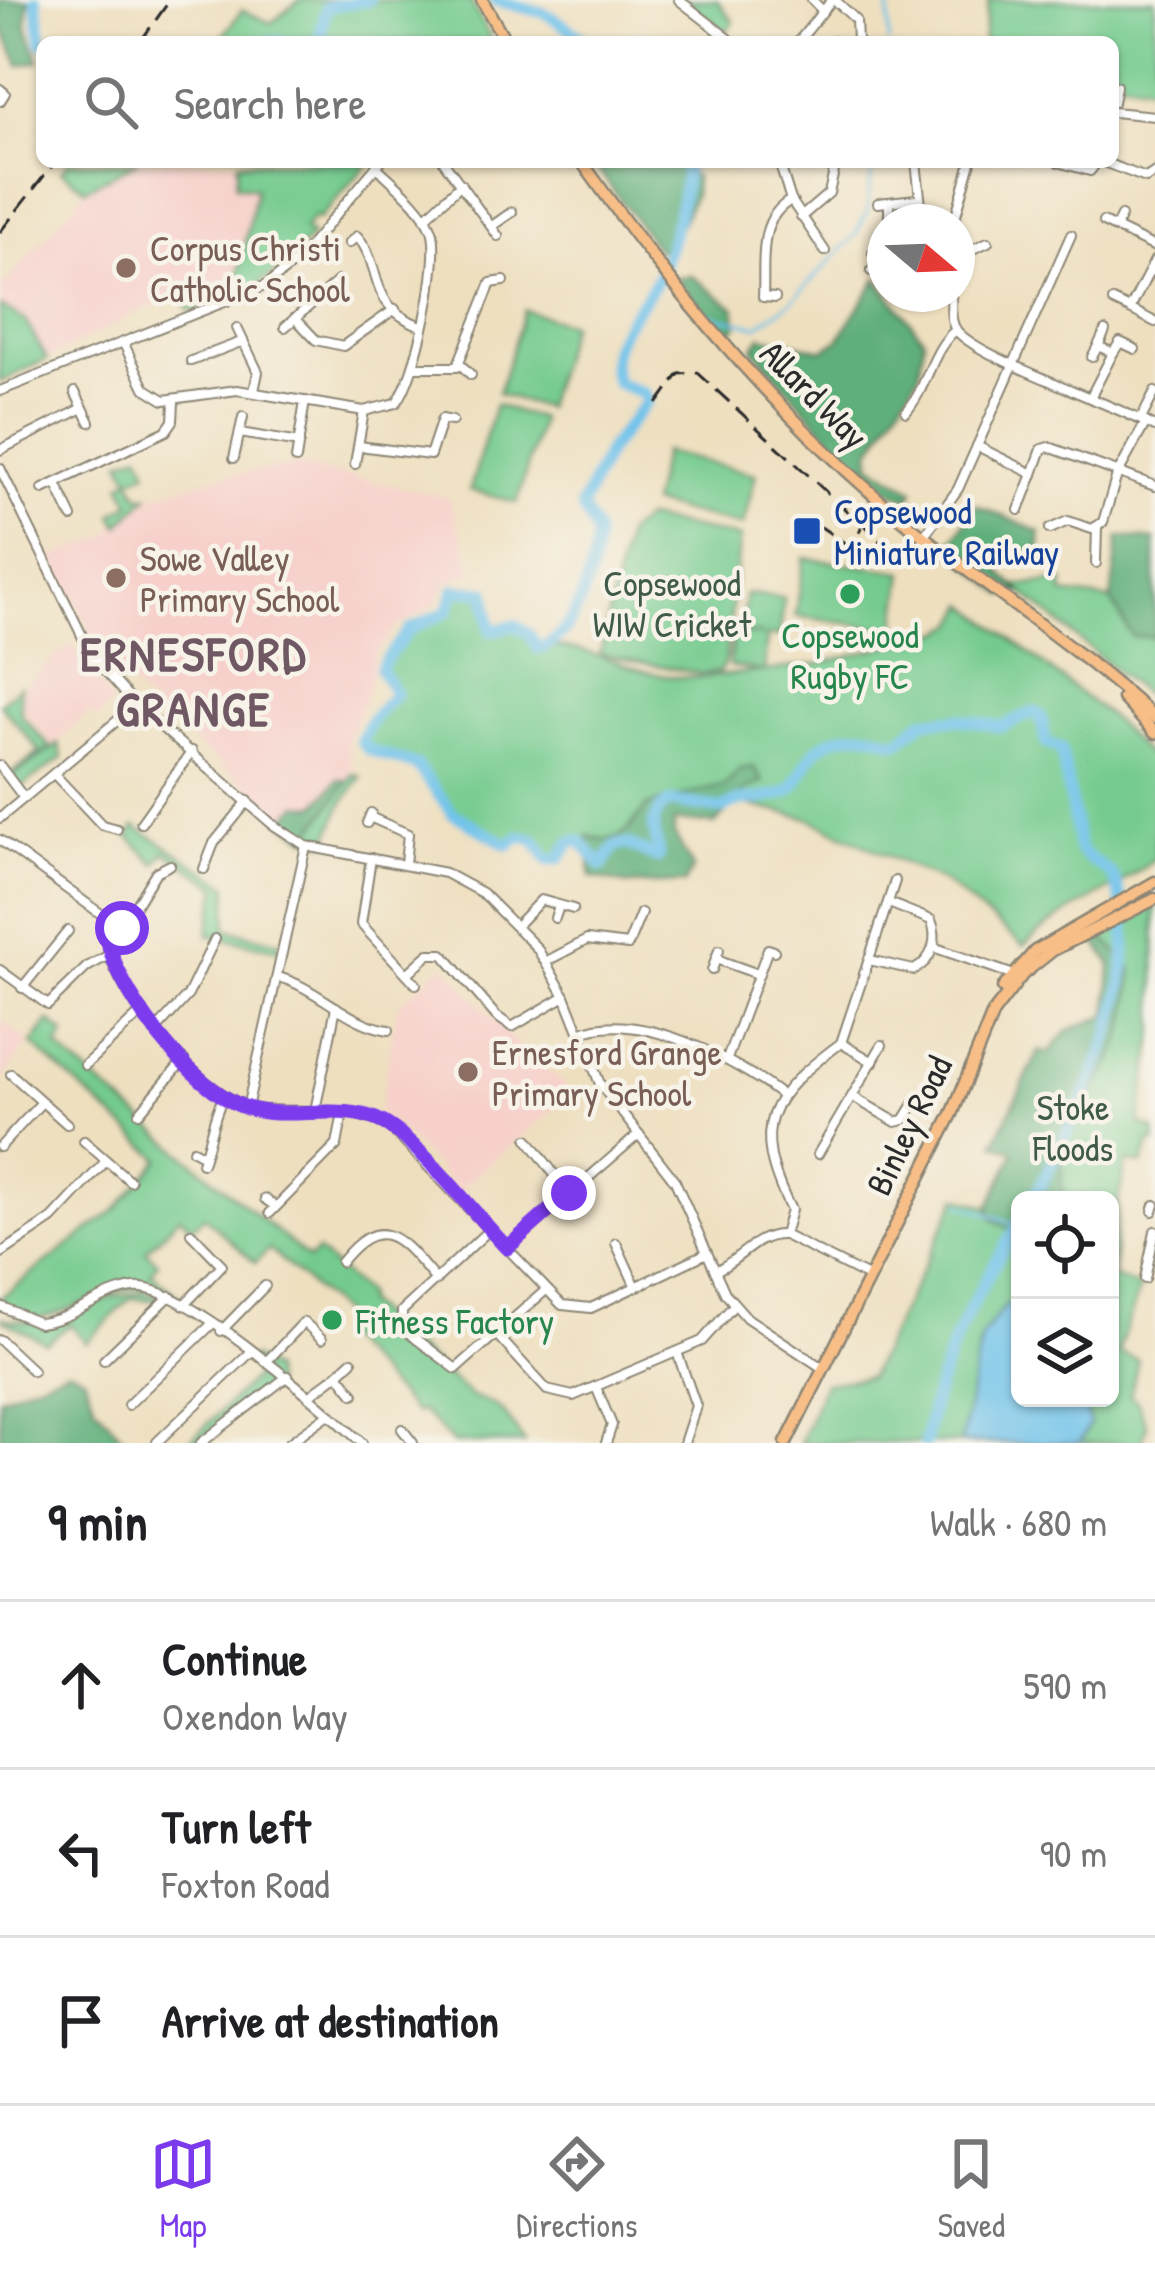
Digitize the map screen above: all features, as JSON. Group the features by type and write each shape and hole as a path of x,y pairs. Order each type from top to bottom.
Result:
{"main road":[{"path":"482,0 502,36"},
{"name":"Allard Way","path":"586,168 646,251 717,336 836,460 924,536 1155,718"},
{"name":"Allard Way","path":"1100,674 1155,733"},
{"path":"1012,979 1060,934 1121,911 1155,882"},
{"path":"1136,902 1155,899"},
{"name":"Binley Road","path":"786,1443 866,1276 953,1112 1012,979"}],"street":[{"path":"680,0 725,36"},
{"path":"812,0 822,10"},
{"path":"803,36 834,0 856,20 857,36"},
{"path":"2,95 14,102"},
{"path":"1119,109 1155,116"},
{"path":"0,391 267,285 298,260 375,168"},
{"path":"124,344 145,388 174,402 254,391 364,411 396,403 413,367 434,253 425,218 381,168"},
{"path":"449,168 498,236"},
{"path":"781,168 791,200 825,251"},
{"path":"802,217 829,193 835,168"},
{"path":"916,168 918,204"},
{"path":"960,204 968,168"},
{"path":"1117,168 1146,178 1155,172"},
{"path":"425,218 461,184"},
{"path":"883,204 917,199"},
{"path":"775,298 763,297 765,230 775,210 791,200"},
{"path":"492,226 512,212"},
{"path":"1116,227 1121,216"},
{"path":"1103,222 1155,247"},
{"path":"924,536 958,489 1071,235"},
{"path":"352,236 370,253 375,285 394,309 421,326"},
{"path":"975,248 988,242"},
{"path":"1130,309 1155,260"},
{"path":"285,327 338,281"},
{"path":"413,367 443,370 460,364 491,283 504,281"},
{"path":"323,293 331,303"},
{"path":"1113,302 1155,322"},
{"path":"296,318 316,340 344,346 394,309"},
{"path":"954,312 956,330"},
{"path":"237,328 258,372 254,391"},
{"path":"956,330 1013,367 1147,422"},
{"path":"906,412 933,371 942,342 956,330"},
{"path":"1092,356 1105,331"},
{"path":"190,361 241,342"},
{"path":"1091,396 1120,342 1136,349"},
{"path":"1098,346 1113,353"},
{"path":"460,364 471,375"},
{"path":"75,392 90,422"},
{"path":"1096,563 1097,527 1108,515 1118,476 1147,422 1155,392"},
{"path":"296,459 305,401"},
{"path":"44,489 166,431 173,421 174,402"},
{"path":"0,450 82,408"},
{"path":"355,464 364,411"},
{"path":"234,458 243,417"},
{"path":"359,446 430,455 442,419 452,421"},
{"path":"240,433 299,443"},
{"path":"977,446 1034,474"},
{"path":"1019,510 1046,446 1155,486"},
{"path":"0,469 92,656 136,705 306,846 405,864 460,880 516,926 547,962 566,997 606,1096 680,1188 714,1271 734,1305 821,1366"},
{"path":"56,483 72,517"},
{"path":"1050,529 1068,521 1097,527"},
{"path":"0,818 136,705"},
{"path":"141,823 192,751"},
{"path":"0,766 24,798"},
{"path":"53,774 102,825 118,829"},
{"path":"204,868 214,843 248,801"},
{"path":"370,818 408,834 405,864"},
{"path":"0,840 98,911 109,955 155,1030 224,1095 247,1108 363,1114 392,1128 562,1305 583,1310 706,1253"},
{"path":"247,1108 306,846"},
{"path":"370,858 361,924 416,984"},
{"path":"107,934 121,929 157,872 170,866"},
{"path":"784,1234 791,1210 765,1145 781,1095 841,1043 895,880"},
{"path":"516,926 537,902 572,909"},
{"path":"869,960 914,970 933,947 931,920 889,903"},
{"path":"555,918 559,906"},
{"path":"547,962 587,940 628,945 641,913"},
{"path":"22,988 68,931"},
{"path":"155,1030 188,995 215,939"},
{"path":"933,947 1012,979"},
{"path":"727,1059 768,949 774,951"},
{"path":"407,974 429,954 441,953 496,1016 512,1027 566,997"},
{"path":"0,970 44,1004 53,1004 87,967 109,955"},
{"path":"712,970 718,955 758,974"},
{"path":"278,977 306,986 384,1033"},
{"path":"315,1112 336,1007"},
{"path":"85,1065 143,1011"},
{"path":"580,1033 625,1024 727,1059 781,1095"},
{"path":"841,1043 873,1062"},
{"path":"816,1157 882,1046"},
{"path":"139,1113 184,1060"},
{"path":"11,1074 67,1124"},
{"path":"193,1150 203,1160 224,1095"},
{"path":"853,1097 896,1122 909,1115 914,1104"},
{"path":"0,1147 42,1102"},
{"path":"265,1199 273,1210 337,1145 343,1112"},
{"path":"909,1115 921,1121"},
{"path":"507,1248 639,1134"},
{"path":"528,1139 569,1193"},
{"path":"84,1141 130,1181"},
{"path":"0,1254 52,1219 106,1160"},
{"path":"489,1230 401,1313 404,1329 452,1369 546,1290"},
{"path":"1145,1279 1155,1231"},
{"path":"184,1305 221,1265 191,1233"},
{"path":"714,1271 737,1262 763,1237 784,1234 866,1276"},
{"path":"343,1255 371,1235 392,1235 436,1280"},
{"path":"616,1243 636,1287"},
{"path":"128,1405 265,1286"},
{"path":"0,1307 39,1323 121,1291 144,1288 170,1296 287,1376 362,1443"},
{"path":"104,1360 170,1296"},
{"path":"496,1335 551,1394 573,1396 708,1337 734,1305"},
{"path":"266,1362 304,1322 322,1340"},
{"path":"0,1340 33,1371"},
{"path":"157,1442 251,1352"},
{"path":"677,1352 696,1406 684,1443"},
{"path":"309,1396 352,1361"},
{"path":"338,1373 354,1394"},
{"path":"201,1443 287,1376"},
{"path":"596,1387 612,1425 606,1443"},
{"path":"282,1433 289,1443 329,1414"},
{"path":"402,1429 413,1443"}],"shaded area":[{"name":"Corpus Christi Catholic School","path":"126,168 237,168 236,184 256,189 232,286 146,308 47,359 25,320 0,306 0,290 86,190"},
{"path":"299,466 448,497 474,572 447,583 436,604 397,627 374,655 370,685 348,742 353,774 307,838 147,702 102,654 52,557 104,538 148,496 225,475"},
{"path":"71,644 113,703 97,720 89,712 53,747 24,712 21,695 26,683"},
{"name":"Ernesford Grange Primary School","path":"444,964 524,1052 573,1092 458,1190 395,1124 379,1114 398,1005"},
{"path":"0,1019 29,1042 0,1082"}],"green space":[{"path":"0,0 29,0 26,24 36,62 19,65 0,22"},
{"path":"300,0 470,0 490,36 222,36 242,10 271,23"},
{"path":"685,0 717,0 734,22 725,32"},
{"path":"989,0 1155,0 1155,87 1119,80 1119,36 984,36"},
{"path":"64,168 126,168 86,189 61,171"},
{"path":"237,168 365,168 319,219 314,217 304,229 312,236 272,274 225,302 189,311 186,302 231,292 236,286 256,189 236,185"},
{"path":"596,168 683,168 695,178 694,195 669,251 658,250"},
{"path":"692,276 735,308 737,326 730,332 717,330 676,277"},
{"path":"867,295 867,312 903,312 924,339 919,374 871,450 871,464 914,490 909,498 892,491 850,456 753,348 761,336 823,350 838,340"},
{"path":"0,306 25,320 47,359 0,382"},
{"path":"524,310 570,324 545,408 498,394"},
{"path":"495,405 541,419 517,503 470,490"},
{"path":"663,452 756,474 743,526 651,504"},
{"path":"140,453 148,471 131,479 139,495 148,496 119,526 113,514 131,503 121,484 130,478 121,461"},
{"path":"976,505 1040,532 1040,551 999,553 1000,572 1021,593 1004,595 948,548"},
{"name":"Copsewood WIW Cricket","path":"646,518 740,538 725,662 719,672 701,674 600,654 626,533"},
{"path":"1119,537 1155,540 1155,637 1132,636 1111,600"},
{"name":"Copsewood Rugby FC","path":"804,558 904,572 896,630 796,616"},
{"path":"1064,581 1063,594 1111,600 1132,636 1155,637 1155,704 1015,586"},
{"path":"455,590 486,592 491,631 515,625 538,649 569,648 679,677 763,671 729,666 733,634 762,635 741,632 746,594 784,598 780,636 767,636 764,671 818,664 944,631 956,624 967,604 1110,717 1155,763 1155,858 1024,946 945,883 808,818 734,802 722,809 656,815 596,860 580,841 571,842 559,859 548,860 534,839 519,837 508,845 452,813 417,766 369,750 361,741 372,719 395,694 380,669 383,663 410,629 442,616"},
{"path":"20,686 21,715 51,748 10,775 40,751 0,704"},
{"path":"59,744 63,758 21,787 11,777"},
{"path":"754,767 763,782 746,790 715,824 674,821 674,834 693,868 685,883 629,885 591,877 588,836 618,837 648,805 726,785 740,769"},
{"path":"353,774 361,777 341,806 327,843 307,838"},
{"path":"339,779 348,781 307,838 283,821 299,804 316,806"},
{"path":"135,826 228,885 227,929 280,942 279,950 208,935 218,887 165,852 156,864 129,837"},
{"name":"Stoke Floods","path":"1155,906 1155,1029 1140,1124 1155,1130 1155,1143 1150,1143 1142,1165 1127,1161 1119,1197 1119,1191 1011,1191 1011,1407 1119,1407 1119,1352 1138,1360 1130,1396 1137,1400 1147,1426 1142,1441 1147,1443 800,1443 824,1383 869,1377 958,1197 989,1207 1015,1152 995,1143 1039,1051 1049,1053 1067,1031 1108,1015 1111,964 1095,941"},
{"path":"1102,937 1132,968 1124,1032 1069,1135 1063,1191 1011,1191 1011,1230 992,1218 989,1208 1015,1152 995,1143 1039,1051 1049,1053 1067,1031 1108,1015 1111,964 1095,941"},
{"path":"49,1021 65,1034 58,1047 69,1058 309,1259 317,1251 365,1294 365,1303 473,1398 498,1408 525,1443 453,1443 421,1410 416,1414 339,1334 350,1321 269,1249 255,1263 204,1216 192,1227 180,1216 146,1251 158,1263 151,1273 182,1299 155,1289 129,1289 56,1314 35,1318 17,1314 0,1298 117,1209 160,1159 32,1044"},
{"name":"Stoke Floods","path":"1119,1279 1140,1288 1119,1349"},
{"path":"143,1292 160,1296 161,1301 131,1298 86,1343 71,1324 46,1343 0,1318 48,1325 113,1297"},
{"path":"251,1357 272,1371 273,1384 197,1443 188,1443 261,1371 247,1360"},
{"path":"69,1369 84,1376 95,1405 128,1443 0,1443 0,1397"}],"water":[{"path":"1006,1305 1011,1306 1011,1407 1085,1407 1090,1423 1080,1443 961,1443 981,1337"}],"waterway":[{"path":"36,0 41,36"},
{"path":"320,36 326,7 368,0"},
{"path":"494,0 545,13 581,36"},
{"path":"889,0 889,36"},
{"path":"685,168 681,202 660,273 626,324 614,352 617,383 645,394 647,401 608,451 582,505 596,540 586,587 571,619 562,633 538,649 529,634 515,625 491,631 486,592 455,590 447,612 410,629 383,663 380,669 395,694 372,719 361,741 369,750 417,766 452,813 508,845 519,837 534,839 548,860 559,859 571,842 580,841 602,866 615,846 627,844 658,858 654,821 671,802 722,809 785,793 815,752 840,736 866,733 898,742 924,720 960,719 1001,727 1034,712 1041,717 1046,743 1061,749 1079,849 1114,878 1124,919 1125,960 1106,1044 1037,1191"},
{"path":"708,314 757,326 790,303 856,234 867,213 872,168"},
{"path":"961,1204 1011,1222"},
{"path":"925,1443 949,1355 1011,1237"}],"railway":[{"path":"144,36 170,0"},
{"path":"0,232 50,168"},
{"path":"657,404 679,374 698,373 862,525 857,538 846,544 821,527 802,524"},
{"path":"860,520 894,556"}],"place":[{"name":"Corpus Christi Catholic School","path":"126,268"},
{"name":"Copsewood Miniature Railway","path":"807,531"},
{"name":"Sowe Valley Primary School","path":"116,578"},
{"name":"Copsewood Rugby FC","path":"850,594"},
{"name":"Ernesford Grange Primary School","path":"468,1072"},
{"name":"Fitness Factory","path":"332,1320"}],"district":[{"name":"ERNESFORD GRANGE","path":"194,680"}],"route":[{"path":"122,928 107,934 109,955 155,1030 208,1083 236,1103 263,1110 351,1112 385,1124 507,1248 569,1193"}]}
